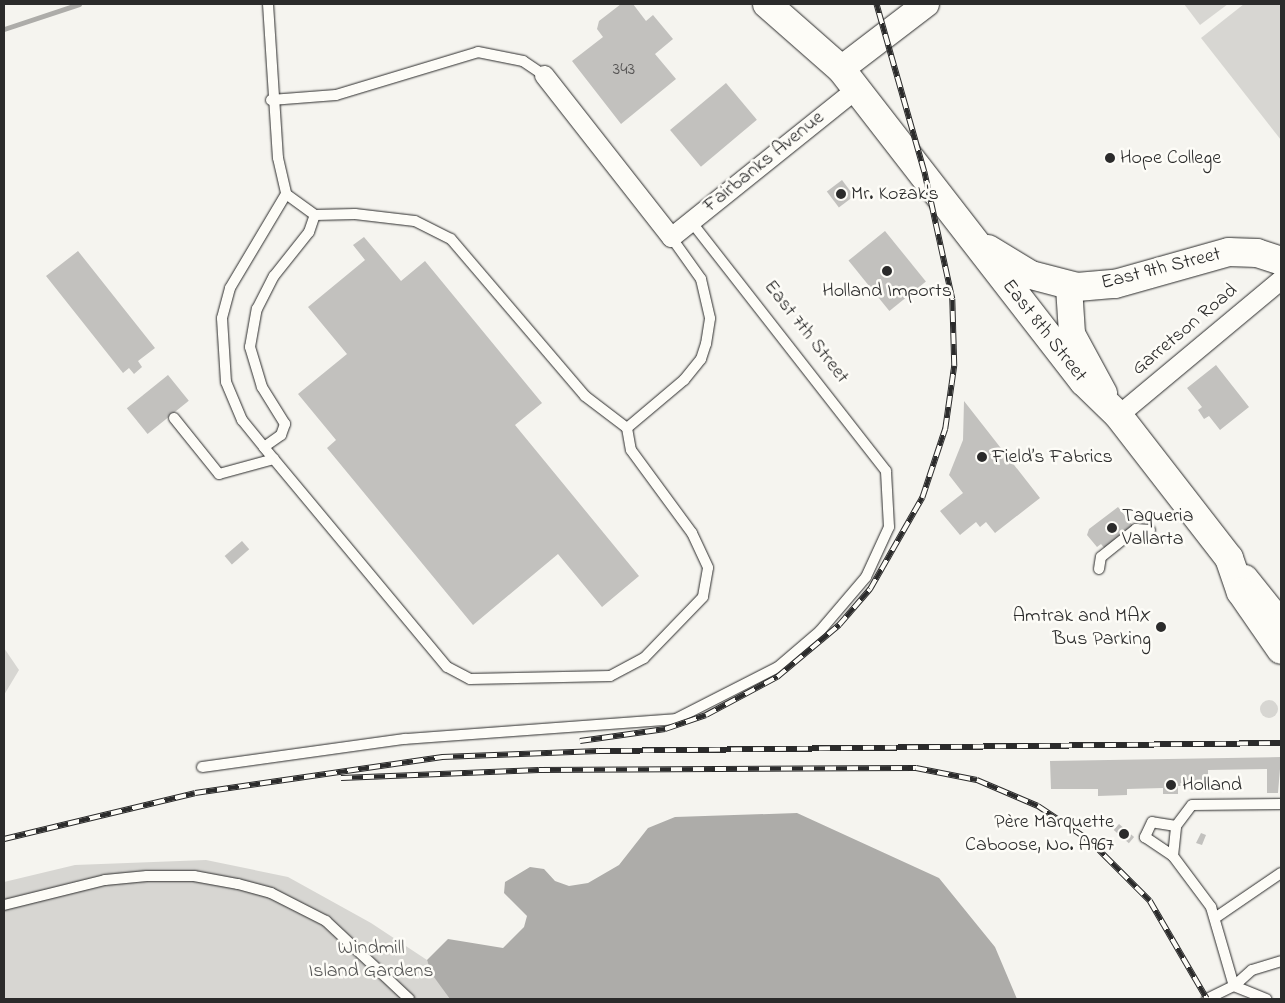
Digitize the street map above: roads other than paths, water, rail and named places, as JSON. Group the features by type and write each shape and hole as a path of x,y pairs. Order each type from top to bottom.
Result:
{"main road":[{"name":"East 8th Street","path":"767,4 849,78 977,241 1084,382 1118,415 1281,623"},
{"name":"Fairbanks Avenue","path":"849,78 926,4"},
{"name":"East 8th Street","path":"977,241 1031,275 1069,287 1072,334 1118,415"},
{"name":"East 9th Street","path":"1069,287 1115,284 1230,252 1257,253 1281,261"},
{"path":"1229,558 1241,592 1281,650"}],"street":[{"path":"544,75 671,237"},
{"name":"Fairbanks Avenue","path":"671,237 849,78"},
{"name":"Garretson Road","path":"1118,415 1281,279"}],"lane":[{"path":"268,4 271,100 286,194 230,288 222,318 226,382 242,420 447,667 470,679 610,676 644,658 676,630 703,597 708,568 692,533 631,450 627,428 585,396 451,239 415,221 355,214 316,215 286,194"},
{"path":"271,100 345,93 478,52 523,61 544,75"},
{"path":"264,448 281,435 285,424 262,387 250,348 257,309 316,215"},
{"name":"East 7th Street","path":"202,767 406,739 676,719 709,706 778,667 820,631 866,578 889,527 886,471 691,221"},
{"path":"627,428 684,380 701,359 706,344 710,318 702,279 671,237"},
{"path":"174,418 219,474 274,460"},
{"path":"1100,569 1101,557 1136,529 1150,530"},
{"path":"1174,856 1176,826 1187,809 1199,803 1281,804"},
{"path":"1176,826 1157,820 1144,833 1151,844 1174,856 1215,918 1234,986"},
{"path":"1215,918 1281,873"},
{"path":"4,904 105,880 147,876 194,876 238,884 271,893 326,921 409,999"},
{"path":"1207,999 1234,986 1252,970 1281,961"},
{"path":"1234,986 1266,999"}],"waterway":[{"path":"4,29 79,4"}],"railway":[{"path":"580,741 665,729 706,715 777,677 839,625 870,589 922,498 945,429 954,366 952,299 924,172 876,4"},
{"path":"4,839 195,793 442,757 599,751 1281,743"},
{"path":"341,778 539,770 916,768 977,780 1038,806 1089,840 1150,901 1207,999"}],"place":[{"name":"Hope College","path":"1110,158"},
{"name":"Mr. Kozak's","path":"841,194"},
{"name":"Holland Imports","path":"887,271"},
{"name":"Field’s Fabrics","path":"982,457"},
{"name":"Taqueria Vallarta","path":"1112,528"},
{"name":"Amtrak and MAX Bus Parking","path":"1161,627"},
{"name":"Holland","path":"1171,785"},
{"name":"Père Marquette Caboose, No. A967","path":"1124,834"}],"park label":[{"name":"Windmill Island Gardens","path":"371,960"}]}
